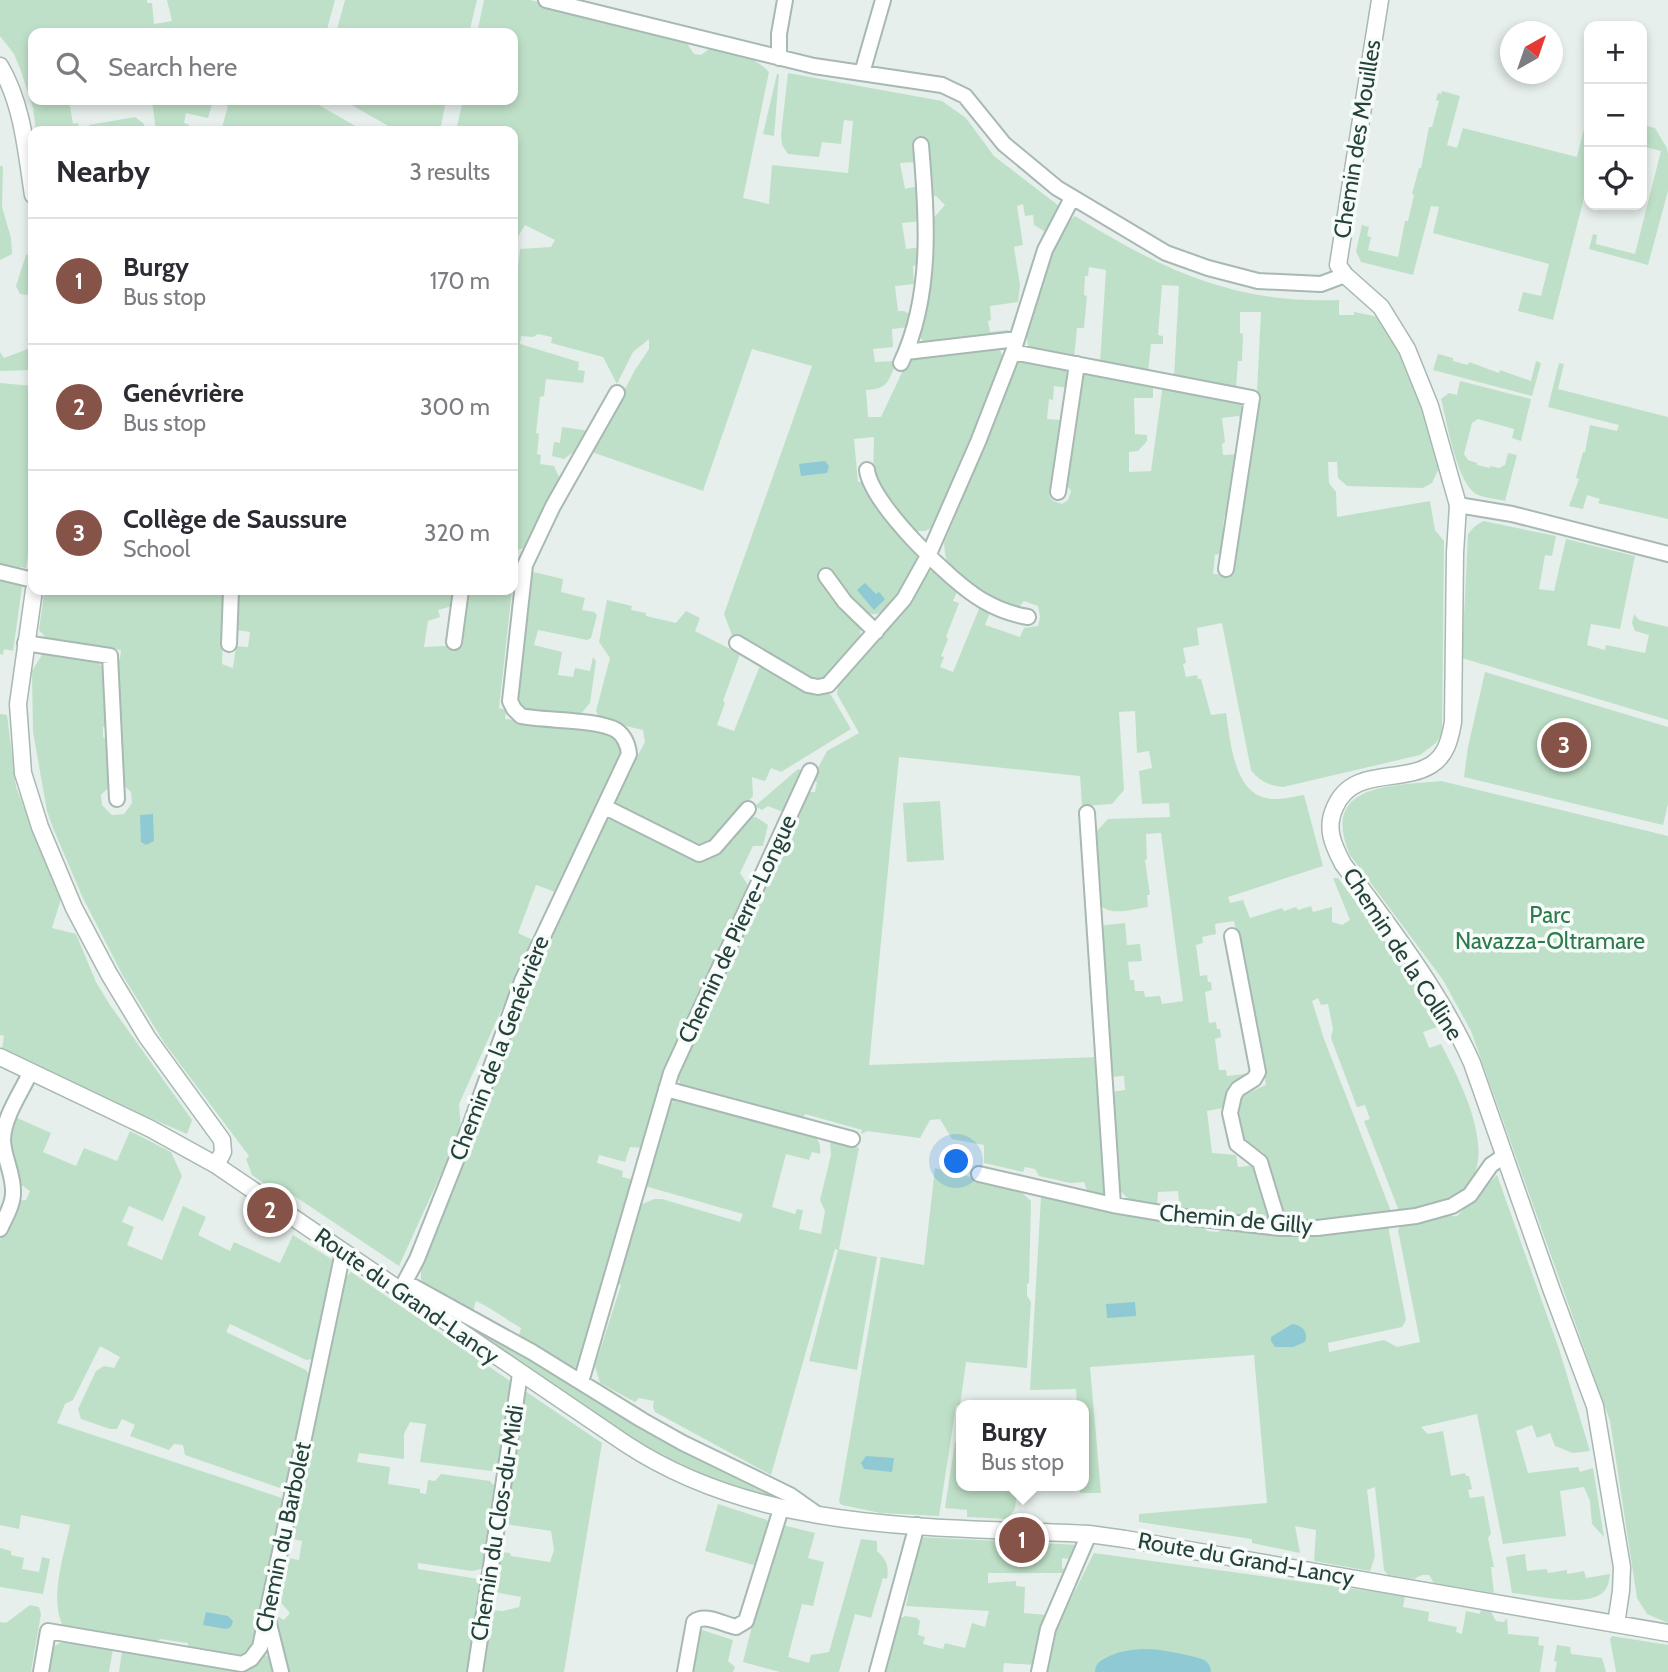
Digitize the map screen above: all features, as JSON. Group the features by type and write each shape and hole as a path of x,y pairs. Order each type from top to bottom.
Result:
{"street":[{"path":"547,0 779,58 942,85 956,90 978,109 1004,144 1072,198 1153,247 1220,272 1258,281 1321,284 1345,275"},
{"path":"779,58 779,34 785,0"},
{"path":"862,73 883,0"},
{"name":"Chemin des Mouilles","path":"1345,275 1338,265 1338,258 1380,0"},
{"path":"0,66 11,86 20,113 28,163"},
{"path":"921,145 926,204 926,264 915,320 904,357 1015,345 1077,364 1252,398 1226,569"},
{"path":"737,643 808,685 828,685 904,599 929,554 978,442 1015,345 1045,250 1072,198"},
{"name":"Chemin de la Colline","path":"1345,275 1381,307 1407,349 1430,406 1458,505 1453,722 1449,742 1439,758 1423,769 1376,777 1354,785 1336,803 1330,832 1343,864 1418,969 1466,1049 1598,1419 1622,1567 1616,1624"},
{"path":"1058,492 1077,364"},
{"name":"Chemin de la Genévrière","path":"402,1287 417,1259 471,1124 522,981 629,754 624,737 616,730 589,723 521,716 510,701 525,565 553,506 617,393"},
{"path":"867,470 871,486 888,510 929,554 979,599 1006,613 1028,617"},
{"path":"1458,505 1512,514 1668,554"},
{"path":"0,572 28,579"},
{"path":"826,576 845,602 876,632"},
{"path":"33,595 19,685 19,734 23,773 40,827 74,908 115,985 147,1037 222,1140 223,1152 216,1165"},
{"path":"229,644 231,595"},
{"path":"454,642 460,595"},
{"path":"25,643 110,656 117,799"},
{"name":"Chemin de Pierre-Longue","path":"581,1382 666,1089 696,1017 810,771"},
{"path":"605,807 699,853 715,847 748,809"},
{"path":"1087,813 1113,1205"},
{"path":"1232,936 1258,1072 1254,1079 1238,1089 1230,1113 1237,1144 1260,1162 1280,1228"},
{"name":"Route du Grand-Lancy","path":"0,1057 151,1129 216,1165 343,1252 402,1287 520,1374 650,1460 708,1486 780,1509 821,1517 1089,1534 1178,1547 1668,1633"},
{"path":"0,1229 12,1201 13,1190 4,1150 4,1132 30,1073"},
{"path":"666,1089 852,1139"},
{"name":"Chemin de Gilly","path":"979,1174 1113,1205 1185,1217 1280,1228 1317,1228 1439,1211 1466,1198 1476,1189 1491,1166 1504,1156"},
{"name":"Chemin du Barbolet","path":"41,1672 48,1631 242,1664 251,1659 260,1647 343,1252"},
{"name":"Route du Grand-Lancy","path":"402,1287 436,1298 683,1443 790,1494 821,1517"},
{"name":"Chemin du Clos-du-Midi","path":"475,1672 520,1374"},
{"path":"685,1672 694,1622 698,1618 736,1627 746,1621 780,1509"},
{"path":"877,1672 917,1525"},
{"path":"1039,1672 1048,1629 1089,1534"},
{"path":"267,1615 281,1672"}],"green space":[{"path":"0,0 147,0 147,3 152,3 154,24 172,21 167,0 335,0 327,28 28,28 28,93 14,54 0,36"},
{"path":"345,0 477,0 470,28 337,28"},
{"path":"484,0 530,0 683,37 694,54 701,55 713,46 757,62 769,72 743,198 769,204 772,165 848,173 853,121 844,120 841,144 822,142 819,157 788,154 782,145 788,73 942,101 966,118 994,156 1059,206 1047,233 1034,225 1033,215 1025,216 1023,204 1017,206 1023,245 1014,247 1020,285 1018,302 990,306 991,320 988,321 990,332 1009,330 1002,335 927,344 918,332 931,221 945,205 936,196 929,195 917,162 900,163 905,189 918,186 921,221 902,223 906,249 923,247 921,264 913,266 914,284 895,286 898,311 911,315 909,327 892,329 893,347 873,349 875,362 896,363 883,386 866,390 868,417 881,417 905,366 915,357 999,347 1003,357 990,397 933,527 917,531 907,525 873,478 874,437 854,439 858,482 863,482 876,503 916,550 917,559 888,606 876,614 859,609 860,637 830,673 821,679 809,678 732,635 724,614 812,366 752,349 703,491 592,452 649,349 649,339 633,352 617,384 603,357 551,343 552,337 538,334 533,337 521,336 520,344 579,362 578,370 585,371 583,383 546,379 544,396 540,397 536,433 539,434 537,454 541,455 540,464 554,466 560,479 524,548 518,550 520,249 551,247 555,240 525,225 518,237 518,126 457,126 462,105 518,105 518,28 478,28"},
{"path":"779,74 774,136 763,134"},
{"path":"1442,91 1460,96 1447,145 1457,148 1463,128 1577,157 1584,129 1584,198 1553,320 1518,311 1523,292 1541,296 1549,264 1433,233 1439,207 1431,206 1413,275 1361,262 1356,251 1362,225 1369,227 1367,236 1371,237 1368,250 1398,257 1429,127 1432,127 1439,101 1436,100 1438,93 1441,94"},
{"path":"32,105 70,105 73,124 78,123 79,126 35,126"},
{"path":"153,105 212,105 208,118 186,113 184,123 189,126 155,126"},
{"path":"226,105 319,105 355,126 222,126 228,106"},
{"path":"352,105 445,105 441,126 388,126"},
{"path":"135,117 144,126 89,126"},
{"path":"1647,126 1655,128 1668,154 1668,191 1648,265 1589,249 1593,234 1597,235 1596,244 1635,254 1661,151 1647,147"},
{"path":"0,166 3,166 2,207 11,238 12,254 0,260"},
{"path":"1075,216 1139,252 1201,280 1266,296 1339,300 1339,315 1354,315 1354,312 1379,317 1410,375 1428,422 1439,468 1432,483 1423,488 1347,486 1338,478 1337,462 1328,462 1329,483 1336,492 1337,517 1430,501 1435,530 1444,541 1442,733 1436,743 1420,755 1283,787 1274,785 1261,780 1251,770 1222,623 1197,628 1199,645 1183,648 1186,663 1183,664 1186,677 1197,675 1198,679 1201,679 1211,715 1226,713 1237,768 1252,791 1263,797 1277,799 1304,795 1323,866 1228,897 1230,903 1243,900 1250,918 1282,908 1284,911 1311,906 1313,912 1332,907 1332,922 1342,925 1350,920 1333,878 1338,878 1416,983 1440,1026 1423,1032 1429,1048 1441,1044 1467,1099 1478,1141 1478,1161 1472,1179 1460,1194 1447,1202 1399,1211 1364,1121 1370,1119 1365,1105 1357,1107 1331,1038 1333,1029 1328,1004 1321,1005 1318,998 1312,1001 1324,1039 1392,1214 1318,1224 1284,1223 1279,1214 1263,1152 1242,1142 1238,1119 1240,1100 1266,1085 1234,921 1215,924 1216,934 1202,937 1203,943 1196,945 1200,976 1207,975 1208,982 1211,982 1212,990 1205,992 1209,1023 1216,1022 1217,1029 1220,1029 1221,1037 1215,1039 1219,1070 1226,1070 1227,1076 1245,1074 1231,1089 1223,1108 1207,1111 1212,1153 1236,1155 1238,1167 1257,1165 1276,1221 1180,1211 1178,1191 1158,1192 1157,1208 1132,1202 1116,1187 1111,1092 1125,1090 1124,1076 1110,1077 1101,929 1105,925 1125,923 1127,945 1140,944 1142,961 1128,962 1130,980 1134,980 1135,991 1144,991 1145,997 1160,996 1162,1004 1183,1001 1161,833 1146,834 1145,860 1150,895 1147,895 1148,907 1115,911 1099,904 1094,834 1108,819 1170,817 1169,803 1142,804 1139,771 1152,768 1149,751 1137,753 1135,711 1119,712 1124,790 1112,804 1082,806 1080,776 899,757 869,1065 1099,1057 1107,1197 1088,1193 1084,1182 1070,1183 1039,1176 1035,1169 1025,1167 1023,1172 984,1163 984,1145 952,1139 940,1119 930,1120 920,1138 867,1131 861,1134 862,1130 805,1114 803,1118 681,1086 677,1075 806,792 815,792 817,782 811,781 827,751 859,733 837,694 838,685 897,618 930,571 950,581 957,592 953,601 959,603 946,637 948,639 940,667 953,672 981,604 991,610 985,625 1020,637 1024,628 1038,626 1038,606 1024,601 1018,608 1009,605 982,593 958,576 948,563 944,543 1017,363 1043,361 1069,371 1069,388 1054,386 1053,400 1049,399 1047,419 1060,420 1063,424 1049,496 1053,501 1062,504 1068,500 1071,491 1063,480 1080,378 1085,374 1093,373 1153,385 1153,398 1134,398 1135,434 1147,435 1147,441 1138,451 1129,452 1129,472 1151,471 1163,384 1240,402 1244,407 1241,425 1239,416 1222,418 1225,442 1222,444 1223,455 1239,454 1229,510 1224,517 1224,552 1215,555 1213,574 1232,575 1257,391 1261,312 1240,312 1240,333 1243,334 1242,361 1238,361 1236,388 1174,377 1179,286 1162,285 1158,335 1163,336 1163,344 1151,344 1148,372 1100,363 1106,270 1089,267 1088,276 1085,276 1084,295 1087,296 1084,328 1077,328 1074,358 1037,351 1028,345 1026,332 1051,253 1058,237"},
{"path":"26,255 28,295 20,294 16,286"},
{"path":"28,349 28,370 0,371 0,352 4,358"},
{"path":"1438,354 1453,358 1453,361 1468,365 1469,362 1531,381 1536,361 1541,363 1532,396 1433,370"},
{"path":"1559,363 1564,364 1558,389 1668,417 1668,519 1598,503 1600,499 1587,495 1583,509 1569,506 1579,479 1576,478 1590,425 1617,431 1619,425 1548,407"},
{"path":"1460,381 1531,399 1521,441 1512,438 1514,429 1478,419 1472,423 1464,454 1477,465 1490,468 1505,465 1508,453 1517,455 1505,501 1478,495 1464,479 1459,466 1441,399 1449,393 1457,395"},
{"path":"0,383 28,386 28,555 26,568 20,567 19,571 0,567"},
{"path":"562,427 590,431 583,445 564,459 552,456 554,442 560,443"},
{"path":"1483,521 1556,536 1552,556 1545,555 1539,589 1554,591 1566,539 1635,556 1620,629 1591,624 1587,645 1605,650 1606,645 1645,653 1649,635 1635,631 1632,623 1634,614 1639,620 1668,627 1668,720 1462,658 1468,534"},
{"path":"529,571 563,579 561,592 585,598 582,610 597,615 591,638 587,640 538,630 534,645 562,652 558,675 573,677 575,668 590,671 593,657 596,661 590,703 579,716 525,710 517,704 515,697"},
{"path":"0,579 19,583 22,587 13,651 4,649 3,655 0,654"},
{"path":"44,595 225,595 222,664 233,668 236,646 248,647 250,632 236,630 239,595 453,595 452,606 438,610 440,617 428,621 424,647 461,645 467,595 511,595 499,708 506,710 505,719 584,727 614,735 624,747 555,892 536,885 518,933 533,940 459,1104 461,1130 399,1266 287,1191 283,1197 252,1175 246,1159 249,1156 165,1044 123,976 82,896 47,811 33,732 32,671 43,653 96,659 104,670 106,727 103,727 103,737 108,740 111,785 101,795 102,805 112,815 124,814 132,803 131,792 122,784 119,737 122,733 121,723 118,723 116,662 120,659 121,650 47,639 39,630"},
{"path":"607,600 632,606 631,610 646,613 646,616 676,623 686,611 700,618 695,631 740,654 717,725 734,731 759,668 766,666 802,687 804,692 817,696 825,692 831,695 851,729 781,772 771,768 765,781 752,777 753,796 712,841 701,847 616,807 614,800 645,742 643,730 600,720 596,711 610,658 599,642"},
{"path":"1485,672 1668,727 1668,804 1663,825 1464,777"},
{"path":"0,714 7,715 16,787 61,899 52,928 76,934 96,982 110,1005 192,1120 187,1134 92,1093 2,1049"},
{"path":"798,769 803,771 783,812 768,806 762,810 755,806"},
{"name":"Parc Navazza-Oltramare","path":"1441,781 1668,836 1668,1623 1647,1614 1637,1598 1610,1421 1471,1031 1443,980 1350,855 1343,831 1344,814 1352,801 1366,793 1382,788"},
{"path":"940,801 944,860 907,862 903,803"},
{"path":"747,817 756,817 768,825 763,846 753,846 740,873 748,885 664,1072 643,1148 630,1147 625,1162 599,1155 597,1163 623,1171 622,1177 634,1180 582,1357 577,1367 573,1368 519,1336 521,1328 488,1307 476,1301 472,1314 425,1285 421,1279 421,1270 498,1068 518,1006 604,821 613,818 692,858"},
{"path":"680,1098 811,1134 816,1138 820,1145 820,1154 812,1152 809,1160 786,1154 772,1207 795,1214 797,1209 803,1210 799,1229 821,1234 825,1211 820,1200 831,1155 830,1140 859,1148 839,1249 877,1257 857,1370 809,1361 838,1250 835,1249 771,1475 655,1412 654,1401 639,1398 635,1402 600,1383 595,1366 621,1285 616,1283 638,1206 654,1199 662,1199 740,1222 743,1214 645,1186 667,1105"},
{"path":"15,1117 51,1133 43,1152 76,1166 84,1148 117,1161 130,1131 171,1152 182,1176 163,1221 129,1206 122,1222 134,1227 127,1245 162,1260 183,1206 206,1217 198,1235 230,1251 234,1242 280,1263 293,1235 333,1260 312,1359 306,1360 230,1324 226,1332 306,1370 310,1376 288,1487 283,1489 185,1455 183,1445 174,1444 169,1450 130,1436 135,1425 122,1419 117,1429 110,1429 81,1419 78,1409 96,1371 104,1366 114,1368 120,1357 100,1346 73,1400 65,1404 57,1423 285,1499 255,1640 247,1653 235,1656 188,1648 188,1643 160,1639 156,1643 63,1626 59,1615 57,1589 70,1525 21,1515 19,1529 0,1525 0,1240 16,1201 26,1200 30,1191 20,1184 13,1159 11,1134"},
{"path":"935,1168 1020,1191 1031,1201 1027,1296 1031,1302 1027,1368 966,1362 961,1400 956,1400 939,1516 880,1513 842,1505 839,1502 881,1257 924,1265"},
{"path":"1497,1175 1559,1349 1590,1451 1573,1453 1555,1446 1550,1433 1537,1438 1532,1425 1516,1431 1528,1473 1578,1467 1580,1472 1593,1468 1604,1537 1592,1524 1590,1501 1584,1487 1560,1491 1566,1536 1503,1544 1477,1414 1421,1427 1428,1434 1443,1431 1451,1476 1465,1473 1469,1476 1472,1489 1468,1490 1470,1498 1484,1496 1491,1534 1488,1538 1494,1567 1491,1567 1494,1593 1434,1583 1429,1575 1414,1579 1388,1575 1384,1570 1375,1487 1367,1490 1375,1556 1370,1571 1314,1561 1316,1530 1295,1526 1300,1553 1252,1543 1252,1539 1139,1522 1139,1514 1267,1503 1254,1355 1090,1367 1101,1493 1080,1493 1089,1491 1089,1400 1077,1400 1076,1389 1030,1390 1041,1196 1158,1221 1202,1225 1207,1231 1218,1232 1223,1228 1388,1226 1406,1320 1402,1327 1328,1343 1329,1352 1384,1340 1397,1347 1420,1342 1398,1230 1401,1225 1438,1216 1457,1216"},
{"path":"351,1272 513,1383 502,1462 498,1468 491,1471 420,1462 426,1424 410,1422 404,1434 404,1459 359,1453 357,1462 390,1467 388,1484 420,1489 420,1493 426,1494 428,1480 435,1481 441,1474 490,1481 498,1490 486,1568 472,1571 418,1563 418,1569 484,1580 470,1672 285,1672 275,1615 284,1620 290,1613 276,1597 283,1557 299,1560 302,1541 288,1538 344,1279"},
{"path":"431,1301 777,1494 783,1501 729,1485 682,1466 642,1444"},
{"path":"525,1391 602,1443 564,1672 480,1672 489,1610 503,1611 519,1607 521,1597 494,1592 500,1552 550,1562 554,1550 551,1531 504,1524"},
{"path":"955,1442 956,1491 1017,1491 1015,1509 1007,1519 967,1517 967,1510 945,1508"},
{"path":"718,1504 767,1520 770,1528 757,1566 705,1551"},
{"path":"783,1525 815,1533 808,1558 824,1562 813,1606 802,1604 788,1657 809,1663 811,1655 829,1652 861,1539 877,1541 877,1551 886,1564 887,1579 883,1578 871,1618 855,1614 839,1672 780,1672 743,1662"},
{"path":"920,1537 1078,1545 1069,1559 1062,1558 1062,1568 1070,1573 988,1573 988,1583 1016,1581 1016,1586 1025,1587 1024,1613 1047,1615 1036,1665 1004,1663 1003,1672 884,1672 899,1619 905,1616 920,1621 918,1635 925,1637 923,1644 943,1649 945,1643 965,1648 972,1623 985,1627 989,1611 906,1606"},
{"path":"0,1548 11,1551 11,1555 24,1558 22,1569 39,1572 42,1557 50,1559 43,1594 0,1587"},
{"path":"1094,1553 1405,1596 1403,1607 1429,1612 1428,1621 1457,1627 1456,1632 1462,1634 1466,1611 1480,1614 1481,1610 1491,1612 1496,1621 1504,1622 1507,1618 1508,1634 1539,1637 1538,1645 1544,1646 1540,1672 1043,1672 1053,1634"},
{"path":"1525,1554 1527,1571 1547,1569 1548,1573 1567,1570 1567,1574 1584,1571 1586,1578 1610,1574 1608,1585 1601,1594 1583,1600 1512,1593 1506,1557"},
{"path":"30,1605 39,1607 41,1614 31,1671 34,1672 0,1672 0,1622 6,1623"},
{"path":"699,1629 733,1640 728,1661 735,1667 733,1672 690,1672"},
{"path":"1612,1636 1668,1645 1668,1672 1616,1672 1610,1639"},
{"path":"69,1642 113,1649 109,1672 47,1672 53,1647"},
{"path":"1557,1645 1570,1647 1571,1654 1602,1658 1606,1672 1555,1672"},
{"path":"122,1651 242,1670 264,1655 272,1657 275,1672 119,1672"}],"water":[{"path":"825,461 829,466 827,473 801,476 799,464"},
{"path":"865,583 885,599 874,610 857,590"},
{"path":"153,814 154,841 146,845 141,842 140,815"},
{"path":"1135,1302 1136,1316 1107,1318 1106,1304"},
{"path":"1292,1324 1304,1330 1305,1342 1293,1347 1275,1347 1271,1337"},
{"path":"866,1456 894,1458 892,1472 864,1469 861,1463"},
{"path":"206,1612 228,1616 233,1621 231,1627 226,1629 203,1625"}],"waterway":[{"path":"1109,1672 1119,1667 1141,1663 1197,1672"}],"place":[{"name":"Collège de Saussure","path":"1564,745"},
{"name":"Genévrière","path":"270,1210"},
{"name":"Burgy","path":"1022,1540"}]}
